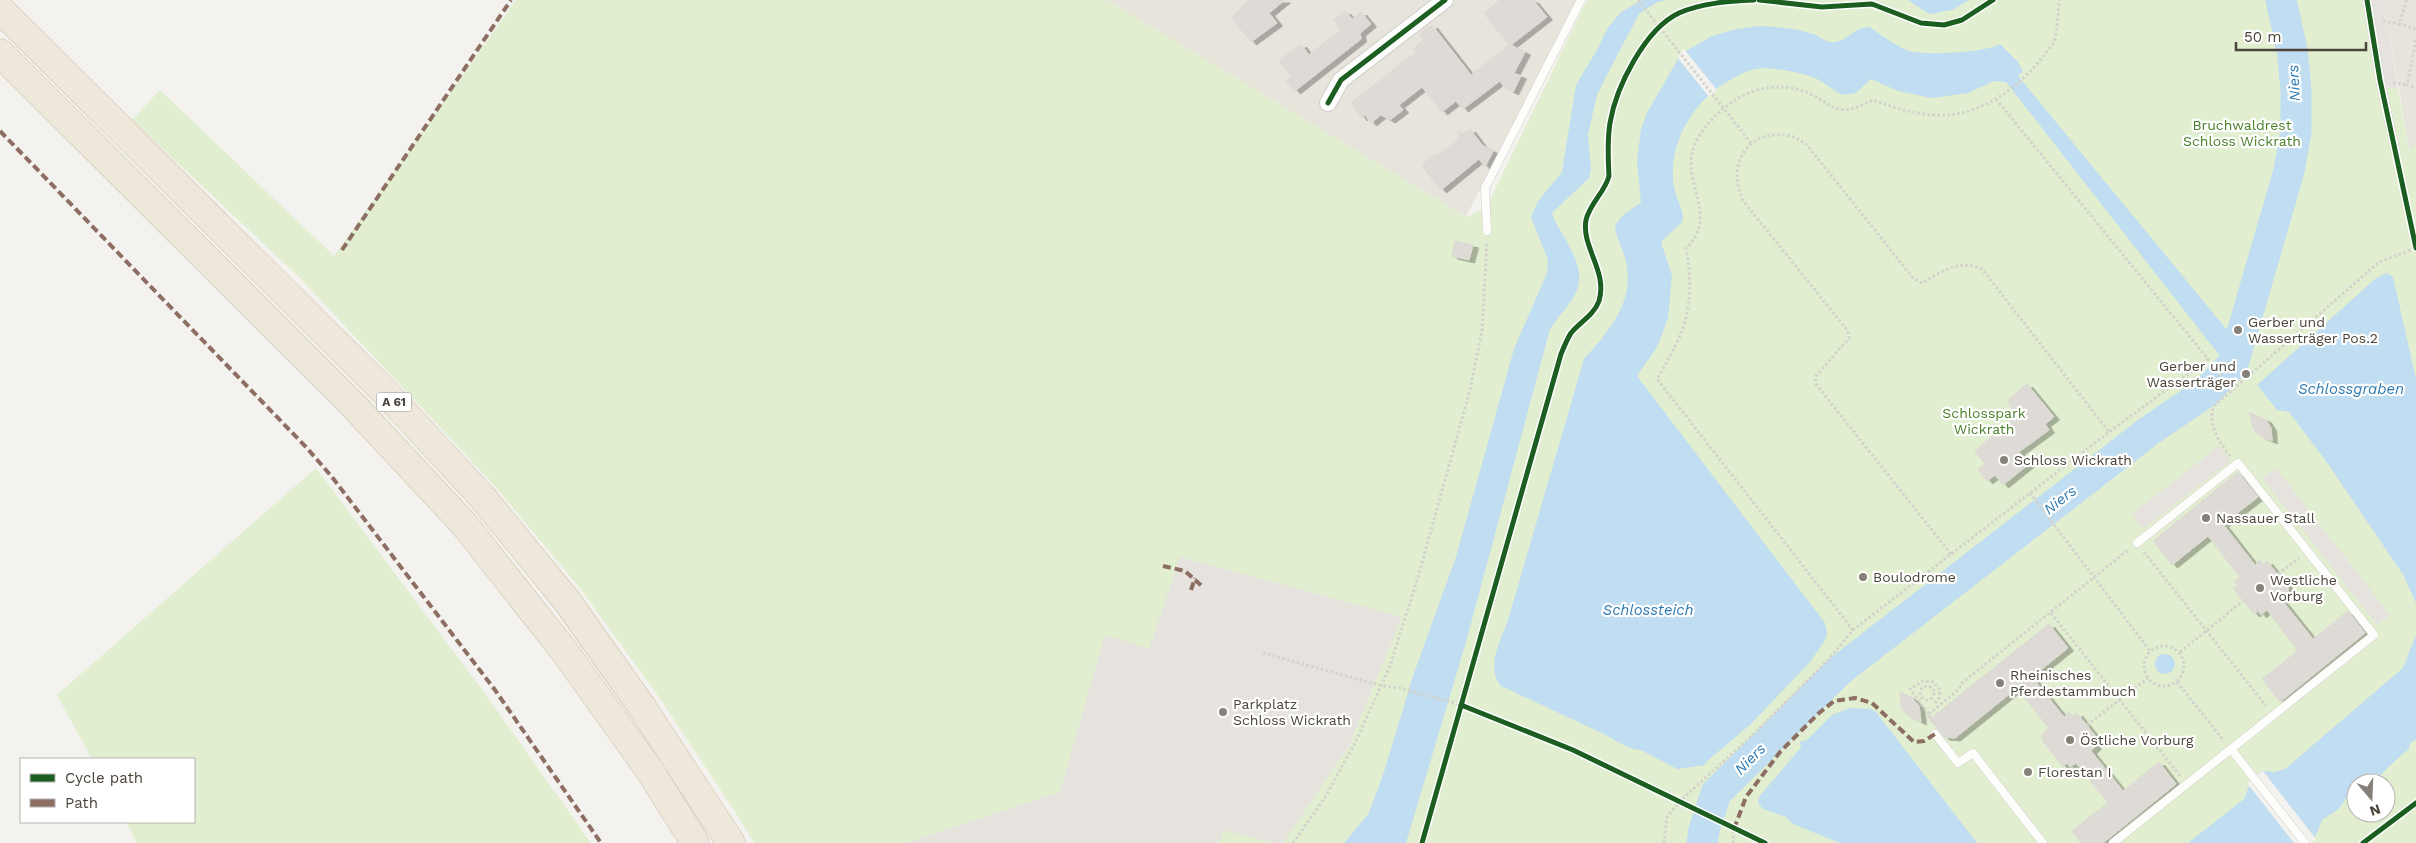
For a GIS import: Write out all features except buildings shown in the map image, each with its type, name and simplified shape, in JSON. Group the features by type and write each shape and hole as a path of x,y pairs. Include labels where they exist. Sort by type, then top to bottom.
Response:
{"highway":[{"name":"A 61","path":"0,9 382,389 482,498 567,601 642,707 731,843"},
{"name":"A 61","path":"0,53 353,405 464,524 565,652 650,771 695,843"}],"street":[{"path":"1328,103 1341,80 1445,0"}],"lane":[{"path":"1487,230 1485,188 1581,0"},
{"path":"2366,0 2380,80 2396,152"},
{"path":"2113,843 2374,635 2238,463 2137,542"},
{"path":"1935,734 1958,763 1973,753 2043,843"},
{"path":"2230,750 2305,843"}],"path":[{"path":"1638,0 1751,143"},
{"path":"1853,630 1657,379 1674,350 1686,322 1691,292 1686,248 1696,239 1702,222 1693,186 1691,165 1694,146 1706,125 1724,107 1755,90 1780,87 1801,90 1835,109 1854,110 1873,100 1921,115 1945,116 1964,112 1996,99 2027,75 2054,43 2059,0"},
{"path":"2407,0 2400,24 2416,29"},
{"path":"2416,40 2407,85 2416,88"},
{"path":"1996,99 2213,365 2230,389"},
{"path":"1951,554 1815,383 1816,376 1849,338 1848,331 1744,202 1737,189 1735,174 1740,158 1751,143 1762,138 1782,135 1792,136 1807,145 1913,278 1922,283 1945,270 1964,264 1982,269 2109,432"},
{"path":"1293,843 1324,799 1356,741 1383,686 1418,577 1470,390 1482,331 1487,230"},
{"path":"2238,463 2225,450 2210,415 2214,406 2230,389 2250,378 2379,262 2416,248"},
{"path":"1664,843 1667,817 1680,801 1769,719 1829,659 1853,630 2109,432 2208,359"},
{"path":"2030,493 2150,651"},
{"path":"1930,714 1958,690 1962,683 2137,542 2273,715"},
{"path":"2278,574 2308,552"},
{"path":"2180,652 2243,601"},
{"path":"2051,613 2186,784"},
{"path":"2162,646 2175,648 2180,652 2185,668 2177,682 2164,686 2158,685 2148,678 2144,661 2150,651 2162,646"},
{"path":"1262,653 1461,705"},
{"path":"2087,726 2148,678"},
{"path":"1935,703 1939,698 1938,685 1929,680 1919,683 1910,689 1920,699 1930,714 1928,715 1933,722 1929,725 1935,734"},
{"path":"2177,682 2230,750"},
{"path":"1919,683 1923,688"},
{"path":"1920,699 1920,692 1923,688"},
{"path":"1923,688 1931,688 1934,695 1931,699"},
{"path":"1920,699 1931,699"},
{"path":"1931,699 1938,707"},
{"path":"1734,829 1734,843"}],"shaded area":[{"path":"1107,0 1576,0 1466,217"},
{"path":"2363,0 2384,0 2398,89 2376,85"},
{"path":"2384,0 2416,0 2416,158 2410,155"},
{"path":"2219,446 2230,461 2143,529 2132,514"},
{"path":"2276,468 2390,615 2377,625 2262,478"},
{"name":"Parkplatz Schloss Wickrath","path":"1180,557 1402,617 1349,746 1283,843 1274,843 1224,830 1219,843 906,843 1060,792 1105,635 1149,649"}],"green space":[{"name":"Schlosspark Wickrath","path":"516,0 1107,0 1466,217 1486,208 1587,0 2363,0 2376,85 2398,89 2409,150 2416,144 2416,843 754,843 659,697 580,588 492,483 299,277 132,120 160,90 334,256"},
{"path":"316,468 486,695 591,843 137,843 127,823 195,823 195,758 91,758 57,695"}],"water":[{"path":"1642,0 1667,0 1657,2 1639,14 1597,95 1588,135 1591,168 1589,178 1552,213 1579,271 1577,290 1573,299 1550,329 1466,642 1406,843 1344,843 1369,813 1384,772 1413,676 1456,557 1514,349 1547,273 1548,260 1531,217 1538,201 1562,172 1576,85 1607,29 1620,13"},
{"path":"1908,0 1969,0 1952,10 1929,14"},
{"name":"Schlossteich","path":"1760,26 1800,30 1830,42 1836,42 1858,30 1869,27 1909,51 1928,53 1971,51 1994,47 2000,44 2018,62 2023,71 2018,76 2237,342 2242,352 2239,362 2231,367 2216,351 2006,82 1994,81 1968,93 1932,98 1898,91 1871,79 1856,93 1843,95 1811,77 1791,71 1764,68 1748,71 1719,87 1708,96 1688,120 1676,149 1673,164 1673,184 1683,216 1682,222 1661,242 1672,276 1668,318 1657,347 1637,376 1825,623 1827,634 1824,642 1810,662 1750,725 1707,761 1705,765 1677,769 1641,750 1623,745 1606,735 1501,686 1496,679 1494,662 1584,359 1611,327 1618,315 1627,290 1628,277 1625,257 1616,234 1615,225 1622,216 1641,202 1637,162 1641,129 1647,113 1678,59 1686,51 1712,36 1737,29"},
{"name":"Schlossgraben","path":"2387,273 2393,277 2416,379 2416,603 2404,576 2326,461 2289,412 2277,410 2257,385 2375,279"},
{"path":"2416,635 2416,739 2410,743 2409,749 2382,773 2346,773 2346,799 2339,809 2322,820 2315,837 2307,843 2188,843 2244,799 2249,786 2248,783 2262,771 2275,772 2285,769 2403,668"},
{"path":"2161,654 2169,654 2175,660 2175,668 2169,674 2161,674 2155,668 2155,660"},
{"path":"1850,708 1871,709 1876,712 1977,843 1840,843 1793,824 1786,817 1763,809 1758,803 1759,797 1801,747 1800,742 1807,740 1832,715"}],"pier":[{"path":"1684,49 1717,90 1709,97 1677,57"},
{"path":"2263,771 2316,839 2311,843 2294,843 2247,783"}],"waterway":[{"name":"Niers","path":"1702,843 1704,830 1716,793 1840,670 2149,431 2205,393 2233,364 2289,171 2296,131 2296,89 2292,50 2281,0"}],"marked path":[{"path":"342,250 511,0"},
{"path":"0,131 306,447 332,477 495,690 601,843"},
{"path":"1163,566 1185,571 1203,587"},
{"path":"1191,590 1195,578"},
{"path":"1734,829 1746,797 1780,752 1819,713 1834,701 1855,698 1872,703 1914,742 1924,741 1935,734"}],"cycle path":[{"path":"1328,103 1341,80 1445,0"},
{"path":"1422,843 1561,354 1571,333 1590,314 1599,301 1600,279 1585,230 1588,214 1609,176 1609,130 1613,109 1619,93 1634,60 1644,45 1667,21 1679,13 1697,7 1754,0"},
{"path":"1759,0 1822,7 1872,4 1921,23 1944,25 1962,20 1993,0"},
{"path":"2367,0 2380,80 2416,248"},
{"path":"1461,705 1573,750 1765,843"},
{"path":"2363,843 2416,803"}],"place":[{"name":"Gerber und Wasserträger Pos.2","path":"2238,330"},
{"name":"Gerber und Wasserträger","path":"2246,374"},
{"name":"Schloss Wickrath","path":"2004,460"},
{"name":"Nassauer Stall","path":"2206,518"},
{"name":"Boulodrome","path":"1863,577"},
{"name":"Westliche Vorburg","path":"2260,588"},
{"name":"Rheinisches Pferdestammbuch","path":"2000,683"},
{"name":"Parkplatz Schloss Wickrath","path":"1223,712"},
{"name":"Östliche Vorburg","path":"2070,740"},
{"name":"Florestan I","path":"2028,772"}],"park label":[{"name":"Bruchwaldrest Schloss Wickrath","path":"2242,134"}]}
